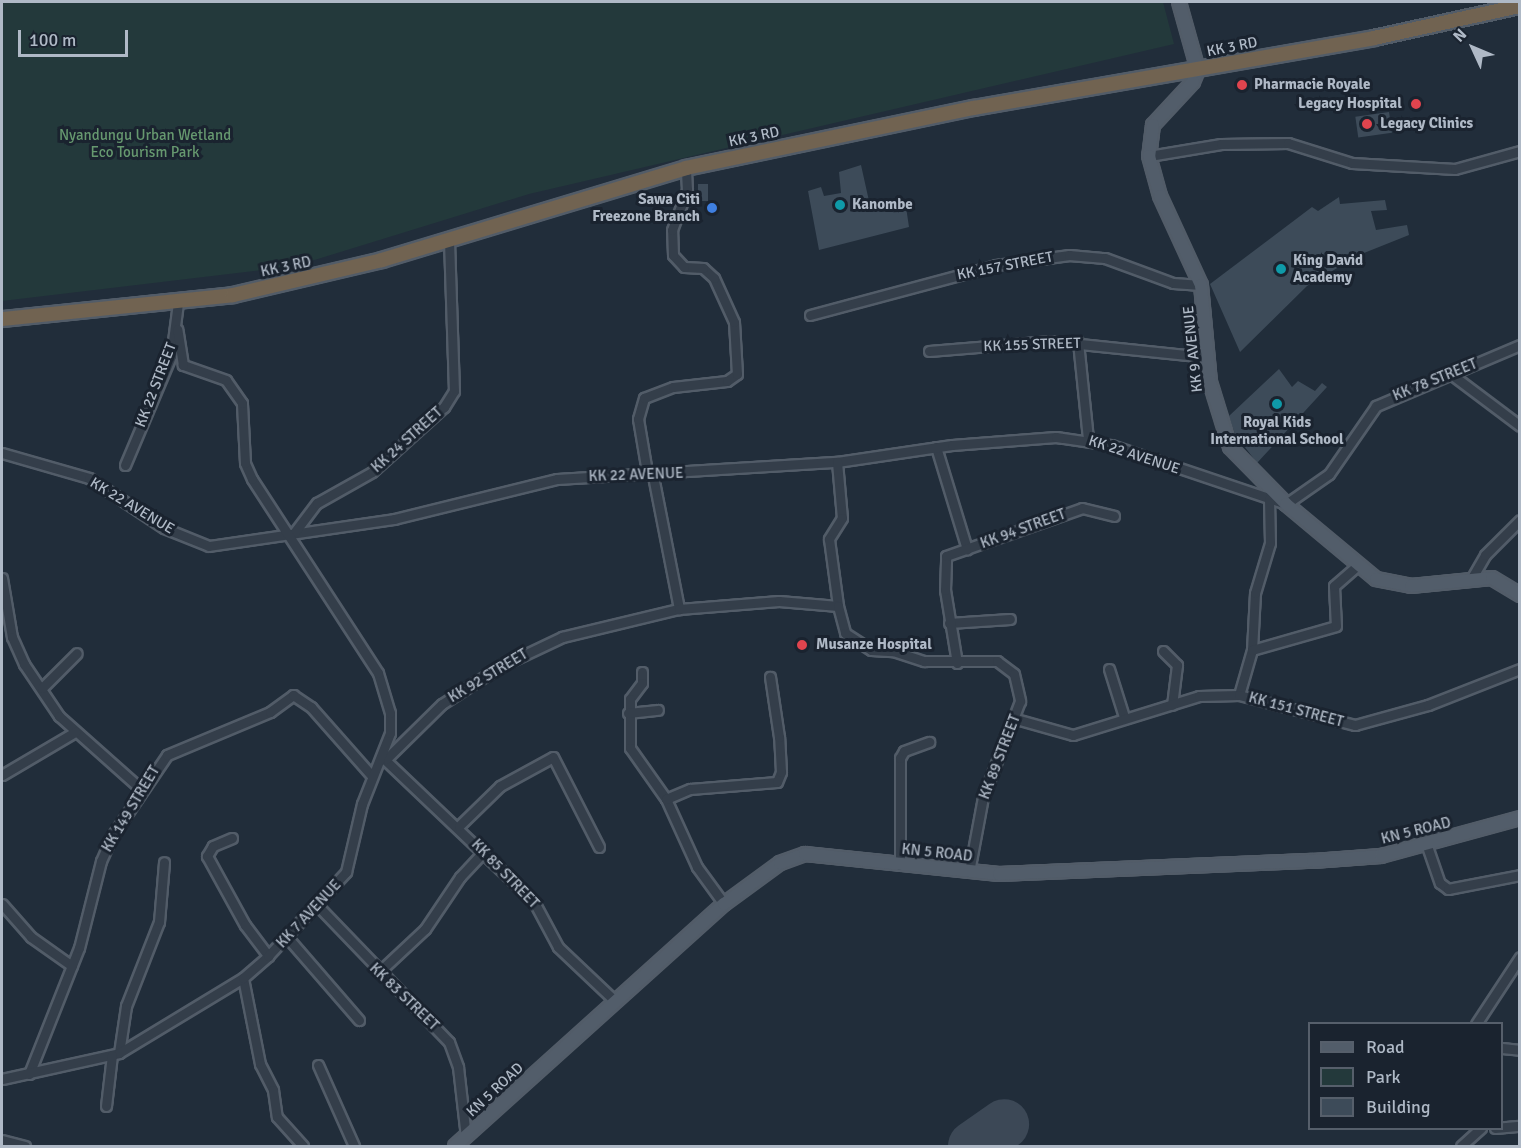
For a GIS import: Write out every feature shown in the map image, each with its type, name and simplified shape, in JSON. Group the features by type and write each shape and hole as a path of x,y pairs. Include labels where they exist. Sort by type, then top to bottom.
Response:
{"highway":[{"name":"KK 3 RD","path":"2,319 178,303 318,277 686,168 974,108 1198,70 1520,6"}],"main road":[{"path":"1179,2 1198,70"},
{"name":"KK 9 AVENUE","path":"1198,70 1193,82 1153,125 1149,156 1160,196 1201,285 1207,357 1216,405 1230,447 1286,504 1356,567 1395,585 1473,576 1500,581 1520,595"},
{"name":"KN 5 ROAD","path":"455,1146 614,1000 724,904 780,862 805,854 969,872 1042,874 1324,860 1381,856 1427,846 1520,818"}],"street":[{"path":"1149,156 1221,144 1288,143 1352,163 1455,169 1520,151"},
{"path":"679,609 638,419 644,398 673,387 727,381 737,374 734,322 714,278 703,268 684,267 673,255 672,230 687,190 686,168"},
{"name":"KK 24 STREET","path":"292,533 317,503 372,472 444,407 454,391 449,239"},
{"name":"KK 157 STREET","path":"810,315 996,265 1069,255 1105,258 1173,283 1201,285"},
{"name":"KK 22 STREET","path":"124,465 167,366 177,329 178,303"},
{"name":"KK 7 AVENUE","path":"2,1079 115,1054 243,978 268,956 318,906 346,872 372,776 384,758 390,734 390,713 378,673 292,533 261,495 245,463 242,403 226,380 183,365 177,329"},
{"path":"1078,342 1088,439"},
{"name":"KK 155 STREET","path":"929,351 1078,342 1207,357"},
{"name":"KK 78 STREET","path":"1286,504 1329,474 1376,406 1520,345"},
{"path":"1451,374 1520,426"},
{"name":"KK 22 AVENUE","path":"2,453 89,478 164,528 209,546 394,519 557,479 837,462 936,447 1088,439 1286,504"},
{"name":"KK 94 STREET","path":"936,447 967,549"},
{"path":"837,462 842,518 832,531 829,547 838,606"},
{"path":"1239,695 1252,650 1255,593 1270,543 1269,499"},
{"name":"KK 94 STREET","path":"957,663 949,623 944,561 967,549 1082,508 1114,516"},
{"path":"1473,576 1485,555 1520,520"},
{"path":"1252,650 1333,629 1337,620 1334,586 1356,567"},
{"path":"2,578 17,653 75,732 142,790"},
{"name":"KK 92 STREET","path":"384,758 435,709 539,646 679,609 778,602 838,606"},
{"name":"KK 89 STREET","path":"838,606 850,638 880,651 957,663 986,660 1007,665 1018,684 1016,719 983,797 969,872"},
{"path":"949,623 1010,618"},
{"path":"1163,651 1177,665 1172,705"},
{"path":"42,688 77,653"},
{"path":"1109,669 1124,717"},
{"name":"KK 151 STREET","path":"1016,719 1073,735 1124,717 1199,696 1239,695 1355,725 1428,705 1520,669"},
{"path":"642,672 642,683 633,692 628,713 630,748 666,799 697,867 724,904"},
{"path":"666,799 690,789 777,782 781,772 779,737 770,677"},
{"name":"KK 149 STREET","path":"29,1074 72,966 94,876 112,836 167,754 270,712 290,695 311,706 372,776"},
{"path":"628,713 658,710"},
{"path":"2,775 75,732"},
{"path":"900,865 900,758 904,751 929,742"},
{"path":"459,826 500,786 553,757 599,847"},
{"name":"KK 85 STREET","path":"384,758 459,826 534,902 558,948 614,1000"},
{"path":"232,838 213,846 207,856 245,925 268,956"},
{"path":"1427,846 1440,883 1448,889 1520,875"},
{"path":"379,972 425,929 460,877 483,852"},
{"path":"106,1106 126,1006 159,922 164,862"},
{"path":"2,904 31,937 72,966"},
{"name":"KK 83 STREET","path":"318,906 379,972 449,1042 458,1067 466,1137"},
{"path":"287,937 358,1020"},
{"path":"1477,1022 1520,957"},
{"path":"243,978 261,1070 273,1090 277,1117 303,1146"},
{"path":"1503,1048 1520,1050"},
{"path":"318,1065 354,1146"},
{"path":"1503,1127 1520,1126"},
{"path":"1461,1146 1479,1130"},
{"path":"2,1140 25,1146"}],"green space":[{"name":"Nyandungu Urban Wetland Eco Tourism Park","path":"2,2 1163,2 1174,44 529,194 295,266 2,301"}],"building":[{"name":"Legacy Clinics","path":"1389,112 1392,133 1358,138 1355,117"},
{"name":"Kanombe","path":"861,165 871,210 905,200 909,227 819,250 808,191 821,187 824,196 841,193 839,172"},
{"path":"698,184 708,184 708,201 698,201"},
{"name":"King David Academy","path":"1339,197 1340,204 1385,200 1387,210 1371,211 1376,230 1407,225 1409,235 1359,255 1307,286 1240,352 1210,284 1312,207 1318,211"},
{"name":"Royal Kids International School","path":"1279,369 1292,387 1298,381 1315,391 1322,383 1327,387 1257,463 1235,434 1229,416"}],"runway":[{"path":"973,1146 1004,1124"}],"place":[{"name":"Pharmacie Royale","path":"1242,85"},
{"name":"Legacy Hospital","path":"1416,104"},
{"name":"Legacy Clinics","path":"1367,124"},
{"name":"Kanombe","path":"840,205"},
{"name":"Sawa Citi Freezone Branch","path":"712,208"},
{"name":"King David Academy","path":"1281,269"},
{"name":"Royal Kids International School","path":"1277,404"},
{"name":"Musanze Hospital","path":"802,645"}]}
